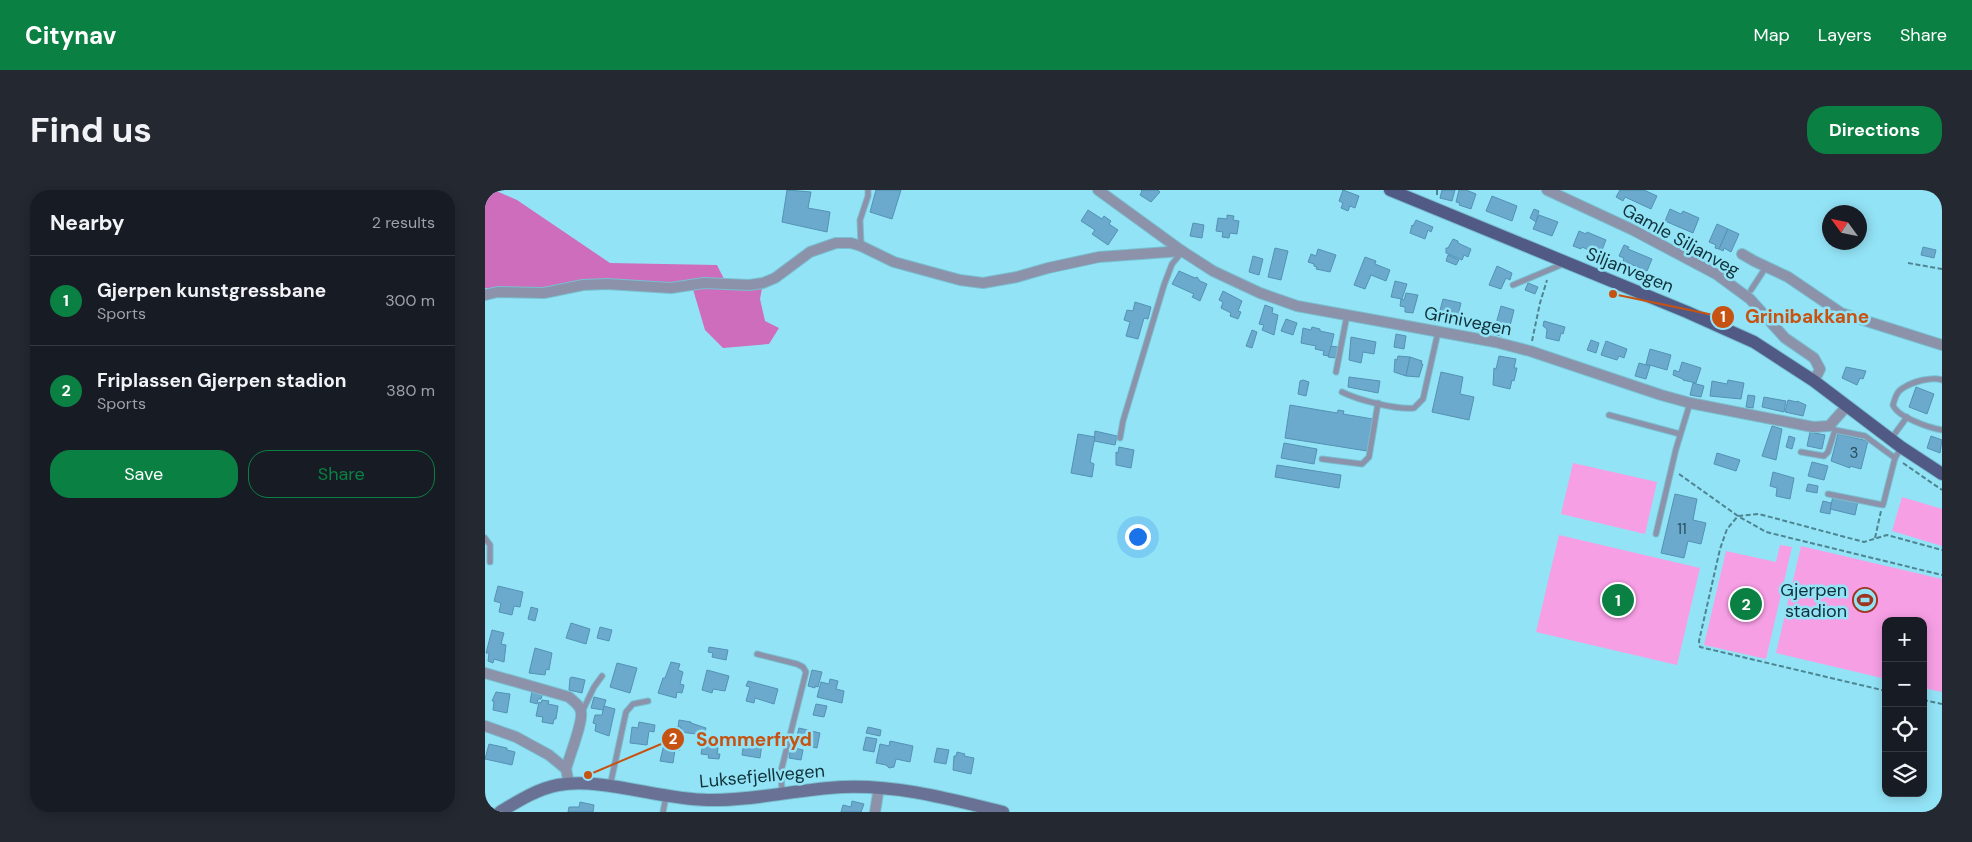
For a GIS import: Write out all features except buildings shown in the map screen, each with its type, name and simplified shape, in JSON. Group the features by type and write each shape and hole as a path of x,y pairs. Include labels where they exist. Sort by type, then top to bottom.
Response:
{"main road":[{"name":"Siljanvegen","path":"1390,190 1729,329 1771,352 1814,381 1847,406 1896,449 1942,474"},
{"name":"Luksefjellvegen","path":"500,812 533,793 569,784 610,787 666,797 709,800 783,794 825,788 879,787 921,792 1003,812"}],"street":[{"name":"Gamle Siljanveg","path":"1547,190 1633,230 1716,274 1750,299 1785,338 1814,358 1819,369 1814,381"},
{"name":"Grinivegen","path":"1104,192 1182,251 1213,271 1260,293 1297,306 1530,351 1690,403 1813,427 1832,428"},
{"path":"485,295 497,292 544,293 583,285 607,284 671,288 705,283 749,285 775,278 797,260 821,247 835,243 851,243 893,262 960,280 983,283 1017,277 1047,268 1099,257 1182,251"},
{"path":"1743,254 1788,277 1841,313 1942,345"},
{"path":"1832,428 1847,406"},
{"path":"485,673 569,697 578,704 581,713 566,769 569,784"},
{"path":"485,726 531,744 549,755 566,769"},
{"path":"875,812 879,787"}],"lane":[{"path":"861,246 859,220 868,196 868,190"},
{"path":"1120,438 1123,421 1164,284 1172,264 1182,251"},
{"path":"1513,285 1567,263"},
{"path":"1751,290 1766,267"},
{"path":"1336,372 1347,315"},
{"path":"1342,392 1378,403 1406,409 1414,408 1423,399 1438,332"},
{"path":"1942,380 1935,378 1903,387 1895,398 1895,409 1907,417 1942,430"},
{"path":"1322,459 1365,463 1369,457 1378,403"},
{"path":"1656,534 1671,468 1690,403"},
{"path":"1609,415 1681,434"},
{"path":"1828,494 1883,505 1896,449 1907,417"},
{"path":"1801,452 1824,456 1828,452 1832,428 1865,436 1896,449"},
{"path":"485,538 490,545 491,562"},
{"path":"757,654 797,664 805,672 781,771 783,794"},
{"path":"581,713 594,687 602,676"},
{"path":"610,787 625,712 633,704 648,701"},
{"path":"663,812 666,797"}],"path":[{"path":"1908,264 1942,269"},
{"path":"1530,351 1540,303 1550,270"},
{"path":"1896,449 1942,490"},
{"path":"1671,468 1757,528 1782,536 1942,575"},
{"path":"1875,538 1883,505"},
{"path":"1882,690 1700,647 1699,641 1720,549 1727,529 1738,516 1759,514 1864,542 1887,535 1942,550"},
{"path":"1927,701 1942,704"}],"shaded area":[{"path":"485,190 494,190 517,200 610,263 717,265 726,283 763,283 760,299 765,321 779,328 769,344 723,348 705,330 692,286 510,292 485,288"},
{"path":"1573,463 1657,482 1645,534 1561,514"},
{"path":"1902,497 1942,509 1942,546 1892,531"},
{"path":"1559,535 1700,568 1677,665 1536,632"},
{"path":"1780,545 1792,547 1766,659 1704,645 1726,551 1776,562"},
{"name":"Gjerpen stadion","path":"1801,546 1942,579 1942,692 1927,689 1927,617 1882,617 1882,678 1776,653"}],"place":[{"name":"Grinibakkane","path":"1613,294"},
{"name":"Gjerpen kunstgressbane","path":"1618,600"},
{"name":"Gjerpen stadion","path":"1865,600"},
{"name":"Friplassen Gjerpen stadion","path":"1746,604"},
{"name":"Sommerfryd","path":"588,775"}]}
